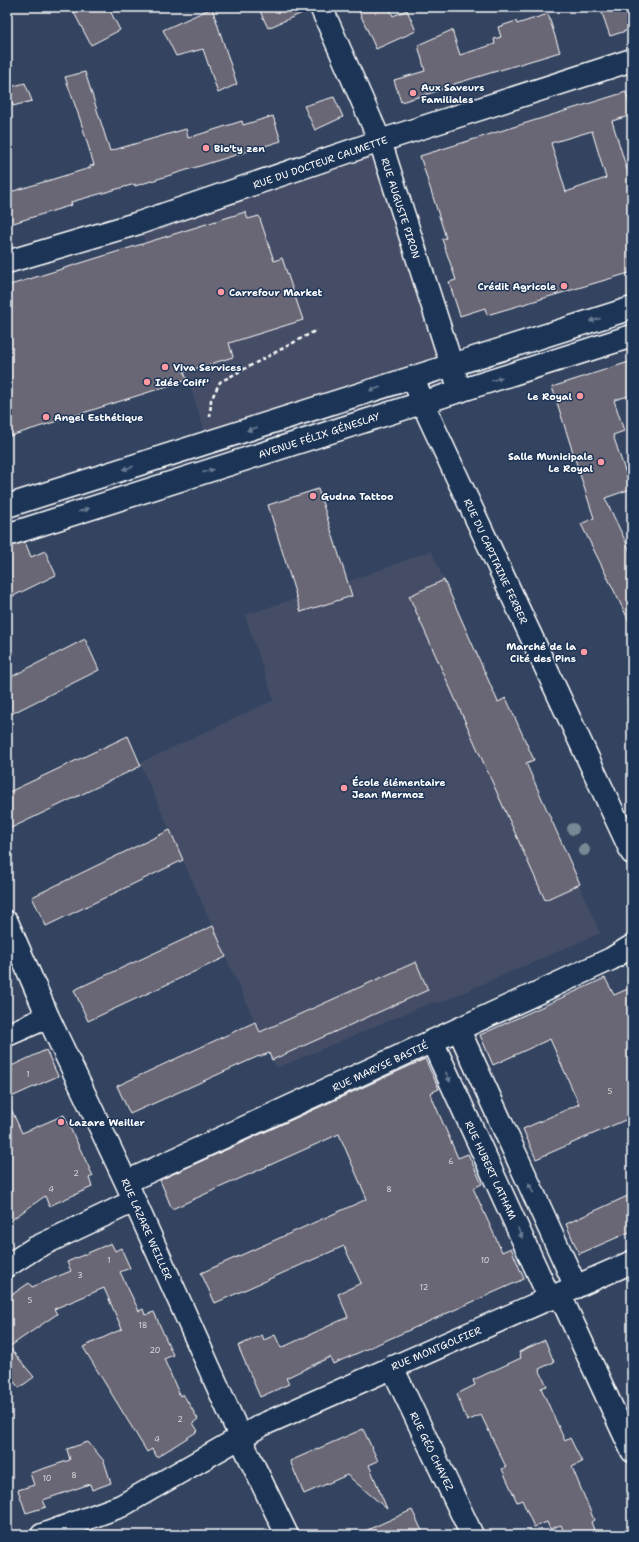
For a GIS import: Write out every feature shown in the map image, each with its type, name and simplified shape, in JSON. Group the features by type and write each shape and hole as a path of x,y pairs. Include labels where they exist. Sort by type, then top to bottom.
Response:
{"street":[{"name":"RUE AUGUSTE PIRON","path":"321,7 380,141 460,391"},
{"name":"RUE DU DOCTEUR CALMETTE","path":"7,262 139,224 380,141 632,60"},
{"path":"7,506 632,308"},
{"name":"AVENUE FÉLIX GÉNESLAY","path":"7,534 632,336"},
{"name":"RUE DU CAPITAINE FERBER","path":"413,378 632,853"},
{"name":"RUE LAZARE WEILLER","path":"7,922 48,1017 130,1192 241,1438 288,1535"},
{"name":"RUE MARYSE BASTIÉ","path":"7,1266 130,1192 432,1042 611,959 632,946"},
{"path":"7,1035 48,1017"},
{"name":"RUE HUBERT LATHAM","path":"459,1030 562,1294 632,1451"},
{"name":"RUE HUBERT LATHAM","path":"432,1042 562,1294"},
{"name":"RUE MONTGOLFIER","path":"42,1535 121,1506 262,1425 632,1262"},
{"name":"RUE GÉO CHAVEZ","path":"392,1367 472,1535"}],"path":[{"path":"7,10 10,7"},
{"path":"208,442 211,400 220,382 317,330"}],"shaded area":[{"path":"380,141 452,365 208,442 139,223"},
{"name":"École élémentaire Jean Mermoz","path":"431,551 498,701 506,698 534,760 526,763 600,933 439,1003 432,1002 277,1068 272,1060 140,763 274,700 245,615 347,582"}],"building":[{"path":"71,7 108,7 120,30 91,45"},
{"path":"258,7 309,7 309,10 268,28"},
{"path":"357,7 389,7 393,16 407,10 416,31 376,49"},
{"path":"600,7 632,7 632,29 610,36"},
{"path":"212,8 237,84 218,93 203,49 176,56 163,30"},
{"path":"548,14 560,52 454,84 454,86 401,102 394,80 425,71 418,45 452,30 460,55 495,44 494,39 501,37 498,27 516,21 517,24"},
{"path":"85,72 110,151 186,129 188,138 242,121 243,125 273,116 281,141 135,186 135,184 71,202 72,205 7,225 7,193 90,168 90,166 94,165 65,77"},
{"path":"25,83 32,101 13,106 7,88"},
{"path":"626,92 632,115 612,121 632,186 632,270 629,273 487,315 485,308 460,316 449,282 456,280 442,239 446,238 420,156","holes":["592,131 606,178 566,192 551,143"]},
{"path":"334,97 343,117 315,130 304,106"},
{"path":"245,212 248,219 259,216 274,261 282,258 303,320 229,343 233,357 184,372 187,380 7,437 7,286"},
{"path":"632,361 632,395 614,400 624,431 613,435 631,489 605,498 632,555 632,627 581,524 594,518 552,387"},
{"path":"318,489 352,596 301,612 268,505"},
{"path":"25,542 31,557 45,551 56,575 7,599 7,547"},
{"path":"444,580 498,702 506,698 534,760 526,763 580,884 545,900 409,596"},
{"path":"85,639 99,670 7,716 7,679"},
{"path":"128,736 141,766 7,830 7,793"},
{"path":"170,830 183,860 46,926 32,897"},
{"path":"213,926 226,957 88,1021 74,990"},
{"path":"416,962 428,990 272,1060 269,1053 259,1056 130,1114 117,1086 255,1022 260,1032"},
{"path":"605,978 614,995 632,987 632,1117 536,1159 523,1129 579,1104 550,1039 493,1065 480,1035"},
{"path":"46,1050 58,1076 7,1099 7,1068"},
{"path":"425,1059 439,1089 430,1093 458,1158 468,1154 482,1184 473,1188 502,1252 511,1248 524,1279 333,1364 330,1357 286,1378 289,1384 260,1397 238,1346 262,1335 264,1340 275,1335 281,1348 348,1317 338,1294 361,1283 344,1246 215,1303 201,1273 367,1199 339,1134 172,1209 160,1180"},
{"path":"7,1100 22,1133 64,1115 93,1176 89,1178 92,1187 49,1206 45,1196 7,1223"},
{"path":"632,1194 632,1231 579,1254 566,1224"},
{"path":"111,1243 115,1251 121,1248 130,1268 120,1272 139,1311 143,1309 145,1315 154,1312 173,1355 164,1359 180,1396 183,1394 198,1419 193,1423 198,1431 157,1457 152,1449 147,1452 83,1347 122,1329 104,1288 54,1309 57,1314 9,1347 34,1377 19,1388 7,1373 7,1298 29,1283 32,1287 71,1271 67,1262"},
{"path":"545,1340 554,1362 539,1369 547,1386 541,1388 565,1441 570,1438 582,1462 572,1467 594,1520 591,1522 596,1535 565,1535 561,1525 550,1529 547,1522 534,1527 522,1500 517,1502 502,1469 506,1467 481,1415 467,1421 457,1394 475,1385 473,1380 521,1358 519,1352"},
{"path":"363,1429 378,1461 369,1465 387,1509 347,1475 304,1494 290,1461"},
{"path":"88,1442 104,1461 111,1483 92,1490 90,1484 43,1500 46,1507 26,1513 18,1490 34,1485 30,1473 70,1460 67,1449"},
{"path":"412,1510 424,1535 356,1535"}],"place":[{"name":"Aux Saveurs Familiales","path":"413,93"},
{"name":"Bio'ty zen","path":"206,148"},
{"name":"Crédit Agricole","path":"564,286"},
{"name":"Carrefour Market","path":"221,292"},
{"name":"Viva Services","path":"165,367"},
{"name":"Idée Coiff'","path":"147,382"},
{"name":"Le Royal","path":"580,396"},
{"name":"Angel Esthétique","path":"46,417"},
{"name":"Salle Municipale Le Royal","path":"601,462"},
{"name":"Gudna Tattoo","path":"313,496"},
{"name":"Marché de la Cité des Pins","path":"584,652"},
{"name":"École élémentaire Jean Mermoz","path":"344,788"},
{"name":"Lazare Weiller","path":"61,1122"}]}
